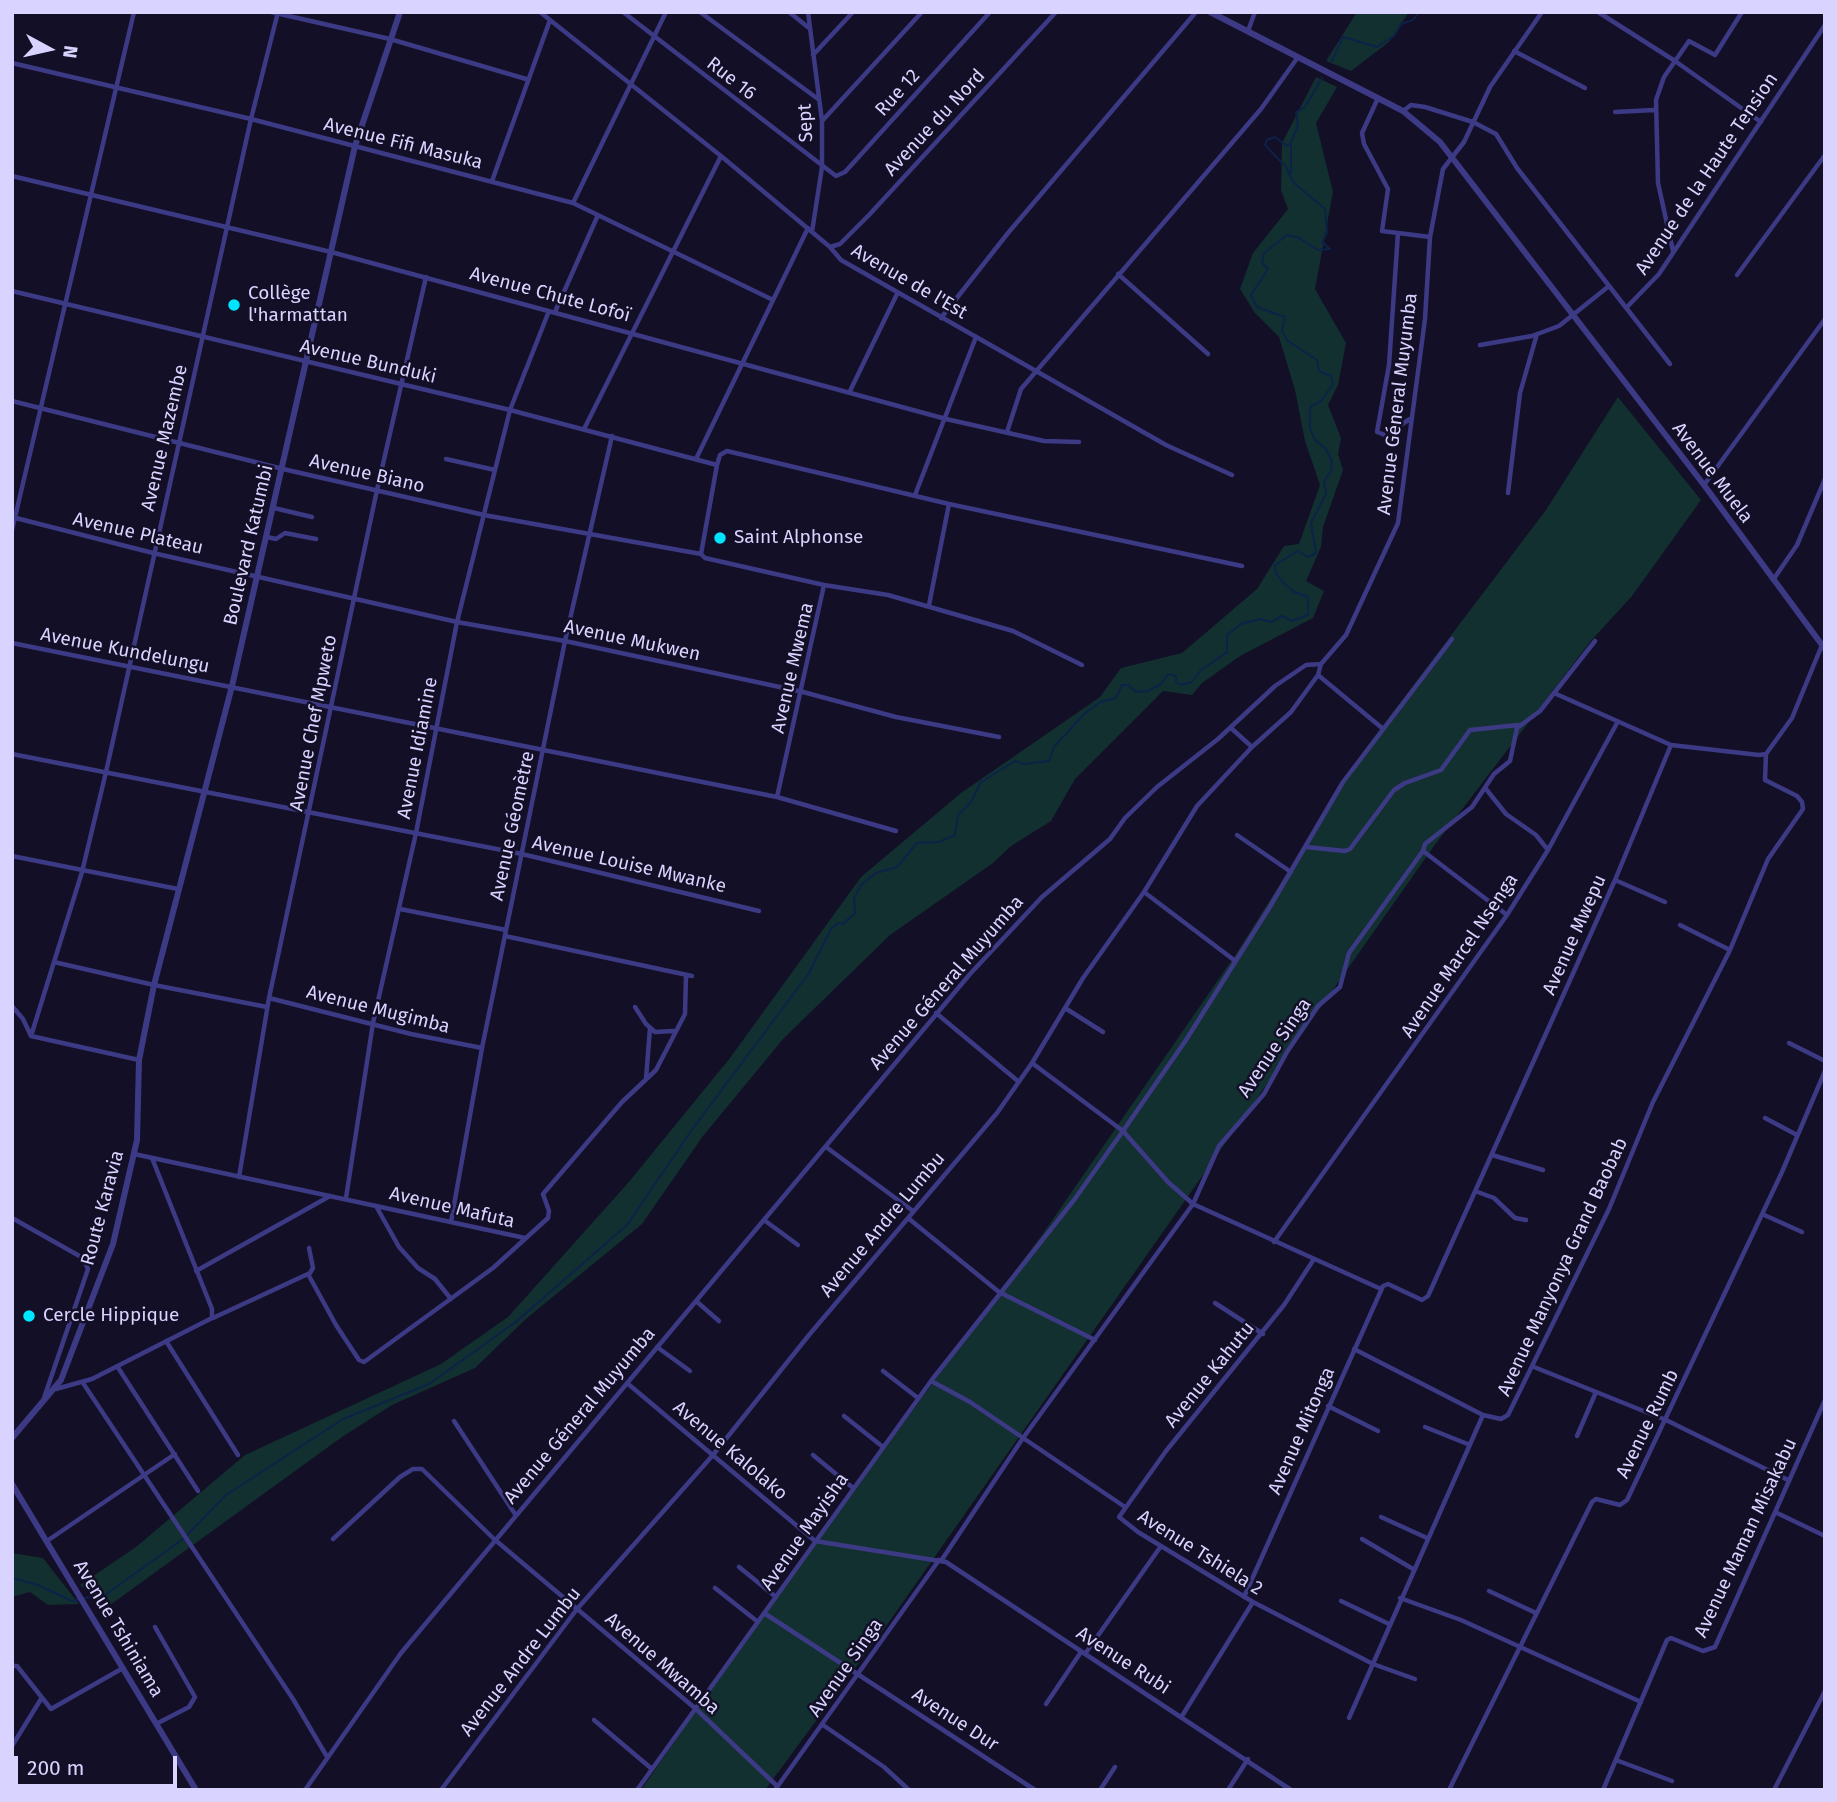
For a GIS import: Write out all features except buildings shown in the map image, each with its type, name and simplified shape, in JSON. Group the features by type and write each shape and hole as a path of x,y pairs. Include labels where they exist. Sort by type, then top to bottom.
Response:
{"street":[{"path":"12,530 88,196 134,12"},
{"path":"271,12 390,39 526,79"},
{"name":"Boulevard Katumbi","path":"138,1086 139,1060 153,985 232,687 355,146 400,12"},
{"name":"Avenue de l'Est","path":"540,12 721,156 830,247 841,260 1166,445 1233,475"},
{"name":"Rue 16","path":"623,12 822,167"},
{"path":"573,203 666,12"},
{"path":"700,12 819,99"},
{"path":"789,12 810,29"},
{"name":"Sept","path":"696,460 771,299 810,230 822,167 822,121 808,12"},
{"path":"813,55 853,12"},
{"path":"822,121 922,12"},
{"name":"Rue 12","path":"822,167 836,176 843,174 990,12"},
{"name":"Avenue du Nord","path":"830,247 840,244 869,215 1056,12"},
{"path":"941,318 1008,233 1196,12"},
{"path":"1210,12 1403,111 1429,132 1452,157"},
{"path":"1248,32 1255,12"},
{"name":"Avenue Géneral Muyumba","path":"304,1790 326,1755 401,1653 936,1013 1042,897 1106,844 1125,818 1157,787 1231,728 1278,684 1306,665 1321,664 1348,632 1395,529 1425,319 1430,237 1443,169 1464,142 1514,51 1542,12"},
{"path":"1598,12 1675,61 1761,122"},
{"path":"1673,252 1658,183 1654,110 1664,77 1690,40 1715,55 1742,12"},
{"name":"Avenue Mazembe","path":"31,1037 82,872 251,119 278,13"},
{"path":"492,181 526,79 550,20"},
{"name":"Avenue de la Haute Tension","path":"1626,308 1659,274 1825,25"},
{"path":"1514,51 1586,88"},
{"path":"1007,432 1021,389 1261,109 1298,57"},
{"name":"Avenue Fifi Masuka","path":"12,63 251,119 573,203 771,299"},
{"path":"1378,98 1362,133 1364,144 1388,189 1382,230 1430,237"},
{"path":"1403,111 1411,105 1425,107 1473,122 1503,141 1517,169 1670,364"},
{"path":"1615,112 1654,110"},
{"path":"1737,275 1825,155"},
{"path":"584,429 721,156"},
{"name":"Avenue Muela","path":"1452,157 1704,485 1823,647"},
{"name":"Avenue Chute Lofoï","path":"12,176 331,252 631,331 946,419 1044,441 1079,442"},
{"name":"Avenue Idiamine","path":"346,1198 373,1023 416,833 457,622 510,410 552,311 598,215"},
{"path":"1398,233 1389,365 1377,432 1385,435 1411,419"},
{"path":"1118,274 1208,354"},
{"name":"Avenue Chef Mpweto","path":"239,1177 267,1007 377,490 426,277"},
{"path":"1480,345 1537,334 1573,316 1609,286"},
{"name":"Avenue Bunduki","path":"12,290 510,410 717,465"},
{"path":"850,391 897,294"},
{"path":"1704,485 1825,319"},
{"path":"1508,493 1520,393 1537,334"},
{"path":"915,495 976,337"},
{"name":"Avenue Biano","path":"12,401 283,470 589,535"},
{"name":"Avenue Géomètre","path":"451,1223 505,933 565,641 612,436"},
{"path":"701,554 717,465 722,453 732,452 948,504 1242,566"},
{"path":"446,459 495,470"},
{"path":"1772,580 1797,545 1823,491 1825,479"},
{"path":"929,605 948,504"},
{"path":"274,508 312,517"},
{"name":"Avenue Plateau","path":"13,517 153,553 258,575"},
{"path":"267,537 276,539 285,533 316,540"},
{"name":"Avenue Mwema","path":"589,535 701,554 705,558 824,585 803,692 777,797"},
{"name":"Avenue Mukwen","path":"258,575 457,622 565,641 803,692 896,717 999,737"},
{"path":"824,585 888,595 929,605 1022,634 1082,666"},
{"name":"Avenue Mayisha","path":"637,1790 918,1398 1074,1200 1123,1131 1186,1040 1291,872 1343,782 1452,639"},
{"path":"1306,847 1345,851 1350,849 1394,790 1405,783 1441,770 1470,730 1519,725 1540,711 1595,641"},
{"name":"Avenue Kundelungu","path":"12,643 232,687"},
{"path":"1554,693 1671,745 1738,755 1766,754 1795,713 1823,647"},
{"name":"Avenue Andre Lumbu","path":"442,1790 577,1609 713,1455 997,1113 1144,892 1197,806 1252,747 1291,712 1318,675 1321,664"},
{"path":"1318,675 1382,728"},
{"path":"232,687 332,705 777,797 896,831"},
{"name":"Avenue Marcel Nsenga","path":"1274,1242 1507,915 1548,850 1617,723"},
{"name":"Avenue Singa","path":"776,1788 860,1674 1023,1438 1193,1204 1219,1146 1264,1094 1282,1060 1318,1006 1340,987 1349,953 1423,851 1430,837 1464,815 1486,789 1494,774 1510,761 1514,732 1519,725"},
{"path":"1231,728 1252,747"},
{"name":"Avenue Mwepu","path":"1381,1289 1385,1284 1391,1285 1419,1298 1426,1298 1615,880 1671,745"},
{"name":"Avenue Louise Mwanke","path":"12,754 204,794 522,854 759,911"},
{"name":"Avenue Manyonya Grand Baobab","path":"1349,1718 1483,1415 1506,1418 1534,1367 1609,1209 1653,1102 1730,950 1768,859 1803,806 1797,796 1765,780 1766,754"},
{"path":"1486,789 1506,814 1536,835 1548,850"},
{"path":"1237,835 1291,872"},
{"path":"1423,851 1507,915"},
{"path":"12,856 178,889"},
{"path":"1615,880 1665,902"},
{"path":"1144,892 1234,960"},
{"path":"400,909 505,933"},
{"path":"1680,925 1730,950"},
{"name":"Avenue Mafuta","path":"134,1154 526,1238 549,1216 543,1195 622,1102 657,1067 686,1007 689,976 505,933"},
{"path":"54,961 153,985 267,1007"},
{"name":"Avenue Mugimba","path":"269,998 482,1048"},
{"path":"12,1006 21,1016 31,1037 139,1060"},
{"path":"635,1007 650,1028 661,1033 676,1030"},
{"path":"1065,1008 1103,1032"},
{"path":"936,1013 1019,1082"},
{"path":"646,1079 650,1028"},
{"path":"1789,1043 1825,1060"},
{"path":"1032,1063 1123,1131 1168,1182 1193,1204 1381,1289"},
{"name":"Avenue Rumb","path":"1450,1790 1518,1646 1592,1502 1596,1499 1617,1504 1625,1502 1762,1214 1825,1071"},
{"name":"Route Karavia","path":"12,1438 56,1389 108,1260 134,1154 138,1086"},
{"path":"1765,1118 1797,1135"},
{"path":"826,1147 913,1211"},
{"path":"1492,1155 1543,1170"},
{"path":"152,1158 212,1309 212,1318"},
{"path":"1475,1192 1494,1198 1515,1218 1526,1220"},
{"path":"196,1271 331,1195"},
{"path":"376,1205 399,1247 418,1268 435,1279 451,1299"},
{"path":"1762,1214 1802,1231"},
{"path":"12,1218 79,1256 88,1269 74,1315 47,1383 43,1403"},
{"path":"908,1218 999,1292 1095,1340"},
{"path":"764,1220 799,1245"},
{"path":"308,1274 336,1325 362,1362 451,1299 526,1238"},
{"path":"56,1389 83,1383 212,1318 308,1274 313,1268 309,1248"},
{"name":"Avenue Kahutu","path":"1125,1507 1166,1451 1263,1334 1314,1259"},
{"name":"Avenue Mitonga","path":"1244,1597 1381,1289"},
{"path":"696,1301 719,1321"},
{"path":"1215,1303 1263,1334"},
{"path":"166,1341 238,1455"},
{"path":"657,1347 690,1371"},
{"path":"1354,1349 1483,1415"},
{"path":"117,1366 198,1491"},
{"path":"1534,1367 1666,1420 1789,1480"},
{"path":"883,1370 918,1398"},
{"name":"Avenue Tshiela 2","path":"931,1381 1023,1438 1125,1507 1119,1516 1121,1520 1244,1597 1373,1664 1415,1679"},
{"path":"83,1383 142,1476 293,1699 326,1755"},
{"name":"Avenue Kalolako","path":"627,1383 815,1541"},
{"path":"1577,1436 1596,1392"},
{"name":"Avenue Maman Misakabu","path":"1603,1790 1668,1639 1703,1651 1715,1647 1825,1400"},
{"path":"1328,1406 1378,1431"},
{"path":"844,1416 883,1447"},
{"path":"454,1421 515,1514"},
{"path":"1425,1427 1470,1445"},
{"path":"47,1541 175,1454"},
{"path":"813,1455 853,1488"},
{"name":"Avenue Mwamba","path":"333,1539 400,1477 416,1469 426,1471 494,1539 696,1709 776,1788"},
{"name":"Avenue Tshiniama","path":"12,1484 196,1790"},
{"path":"1775,1512 1825,1536"},
{"path":"1381,1517 1427,1538"},
{"path":"1362,1539 1413,1569"},
{"path":"815,1541 940,1560"},
{"path":"1046,1704 1162,1546"},
{"name":"Avenue Rubi","path":"940,1560 1248,1759 1291,1790"},
{"path":"739,1567 776,1597"},
{"path":"715,1588 758,1622"},
{"path":"1489,1591 1536,1612"},
{"path":"1400,1598 1461,1620 1641,1702"},
{"path":"1341,1601 1389,1624"},
{"path":"1182,1716 1253,1602"},
{"name":"Avenue Dur","path":"764,1613 1035,1790"},
{"path":"155,1627 195,1697 188,1707 156,1724"},
{"path":"12,1666 17,1666 41,1699 52,1709 123,1668"},
{"path":"1774,1790 1825,1692"},
{"path":"12,1746 41,1699"},
{"path":"594,1720 652,1769"},
{"path":"823,1726 884,1767 909,1790"},
{"path":"1228,1790 1248,1759"},
{"path":"1616,1760 1672,1781"},
{"path":"1100,1790 1115,1767"}],"green space":[{"path":"1357,12 1409,12 1389,42 1351,71 1326,61"},
{"path":"1316,77 1337,87 1316,123 1333,192 1315,289 1346,343 1338,385 1328,405 1341,438 1338,454 1343,470 1323,527 1321,547 1306,581 1324,591 1313,618 1240,656 1202,683 1192,695 1163,691 1075,779 1051,821 1011,846 993,863 890,935 784,1038 703,1136 642,1224 527,1318 475,1368 392,1405 342,1437 106,1608 80,1585 136,1547 245,1455 441,1364 508,1317 628,1183 730,1058 861,877 961,793 1100,697 1121,668 1182,653 1257,589 1284,546 1299,544 1320,485 1305,441 1295,390 1279,337 1255,313 1240,289 1253,253 1288,209 1281,190 1282,143"},
{"path":"1618,397 1701,500 1632,596 1590,642 1434,846 889,1622 765,1790 641,1790 763,1614 1044,1232 1236,954 1365,749 1546,510"},
{"path":"12,1553 43,1558 79,1604 48,1605 30,1592 12,1597"}],"waterway":[{"path":"1332,61 1343,37 1377,47 1394,36 1401,24 1413,20 1419,12"},
{"path":"187,1535 226,1495 343,1419 429,1384 517,1321 627,1225 691,1131 809,973 831,929 838,923 843,924 855,913 854,899 861,885 876,873 897,867 917,843 939,842 955,835 958,815 971,802 981,782 1015,761 1024,764 1049,761 1054,747 1084,714 1100,702 1116,698 1122,685 1128,685 1136,692 1148,691 1161,684 1168,674 1176,676 1176,682 1181,685 1192,682 1200,671 1227,652 1227,635 1241,624 1260,619 1271,622 1282,616 1292,621 1308,615 1308,597 1294,592 1282,581 1276,573 1275,565 1298,551 1308,557 1316,553 1311,523 1326,494 1324,481 1331,471 1332,461 1326,449 1315,440 1310,428 1310,407 1321,401 1333,384 1331,376 1319,371 1317,360 1288,341 1282,331 1285,317 1257,307 1251,295 1268,269 1262,263 1264,253 1287,235 1299,238 1318,250 1330,249 1322,242 1327,233 1325,209 1293,182 1286,167 1265,145 1267,140 1275,137 1287,146 1291,143 1298,125 1296,112 1305,107 1322,78"},
{"path":"1291,144 1291,173"},
{"path":"85,1598 105,1595 183,1539"},
{"path":"12,1578 38,1585 72,1601 80,1599"}],"place":[{"name":"Collège l'harmattan","path":"234,305"},
{"name":"Saint Alphonse","path":"720,538"},
{"name":"Cercle Hippique","path":"29,1316"}]}
